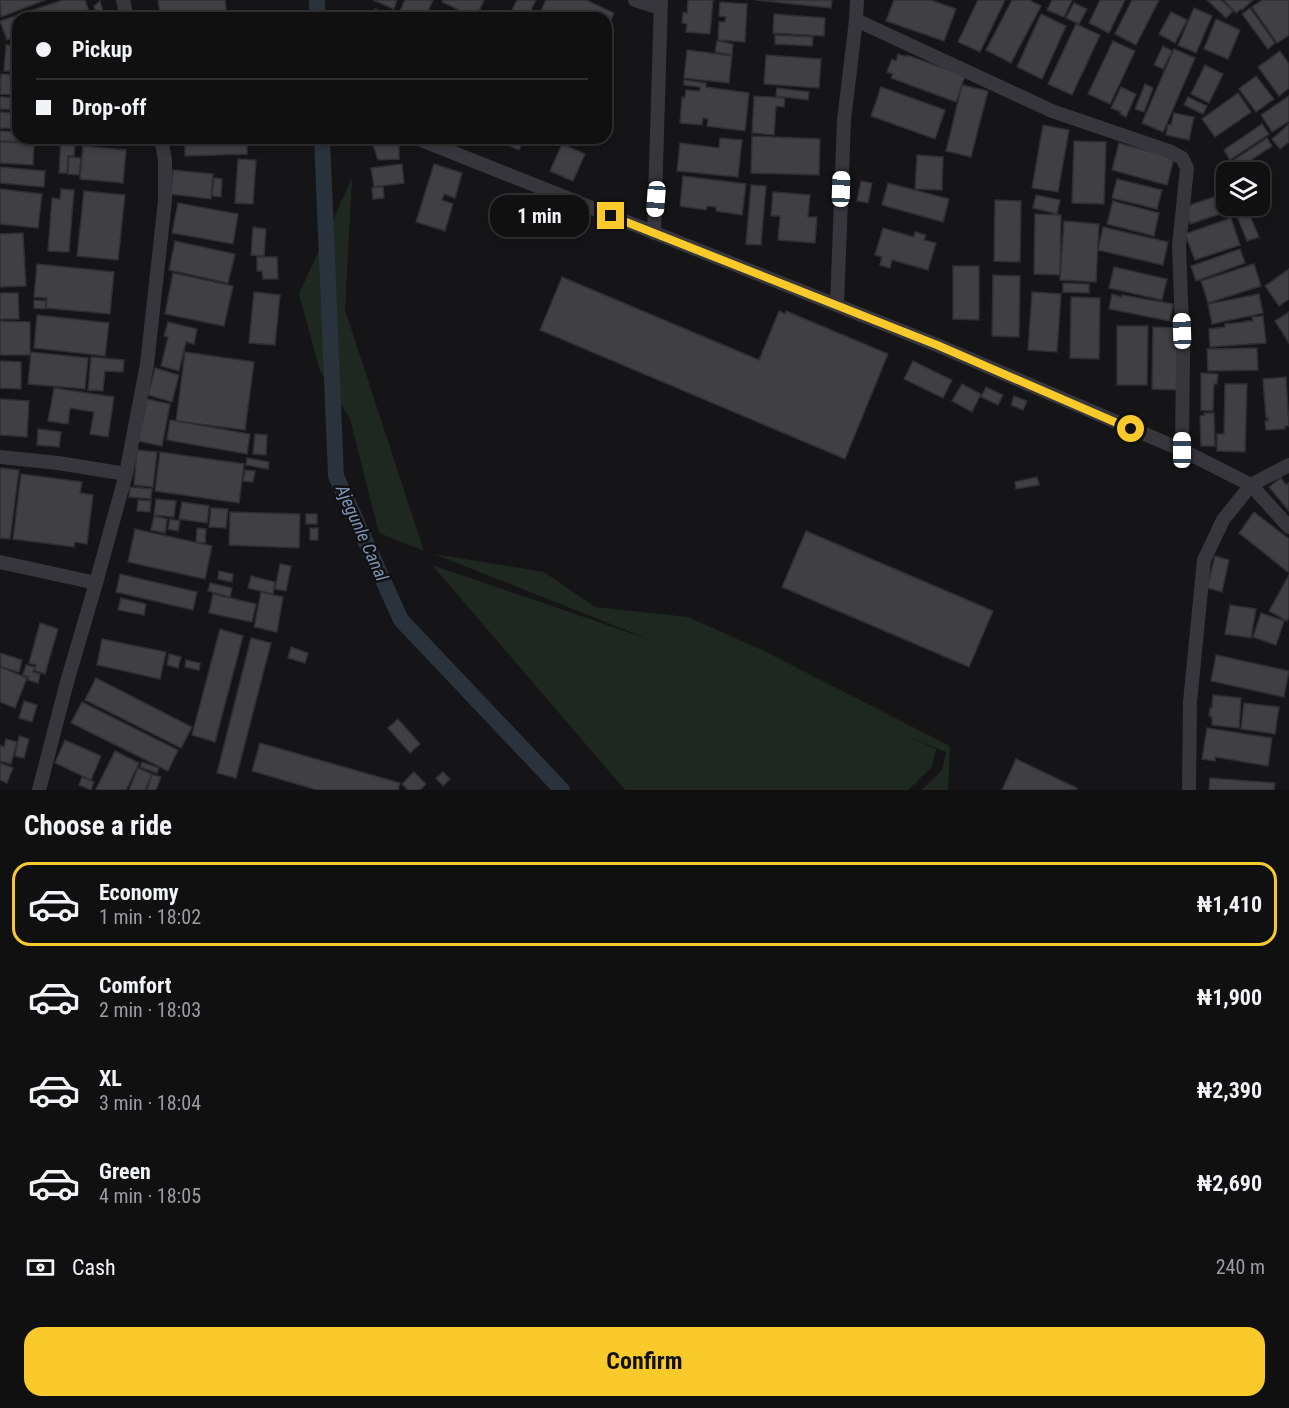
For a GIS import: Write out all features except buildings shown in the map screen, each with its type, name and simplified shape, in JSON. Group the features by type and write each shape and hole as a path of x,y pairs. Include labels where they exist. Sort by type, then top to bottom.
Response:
{"street":[{"path":"635,0 660,4 654,233"},
{"path":"837,305 844,120 857,0"},
{"path":"856,20 1052,111 1169,151 1182,158 1187,168 1179,246 1183,353 1182,450"},
{"path":"39,790 126,474 147,364 165,201 165,160 162,144"},
{"path":"431,144 937,345 1182,450 1251,484 1289,528"},
{"path":"0,457 58,463 126,474"},
{"path":"1189,790 1190,702 1204,560 1223,520 1251,484 1289,465"},
{"path":"0,562 96,583"}],"shaded area":[{"path":"352,178 345,310 424,551 379,533 350,419 320,371 299,294"},
{"path":"434,554 544,572 595,607 688,617 762,650 950,746 948,790 922,790 942,770 946,752 906,736 936,749 932,767 908,790 625,790 432,565 651,640"}],"waterway":[{"name":"Ajegunle Canal","path":"317,0 317,12"},
{"name":"Ajegunle Canal","path":"322,144 336,476 401,620 562,790"}],"route":[{"path":"611,216 937,345 1131,429"}]}
